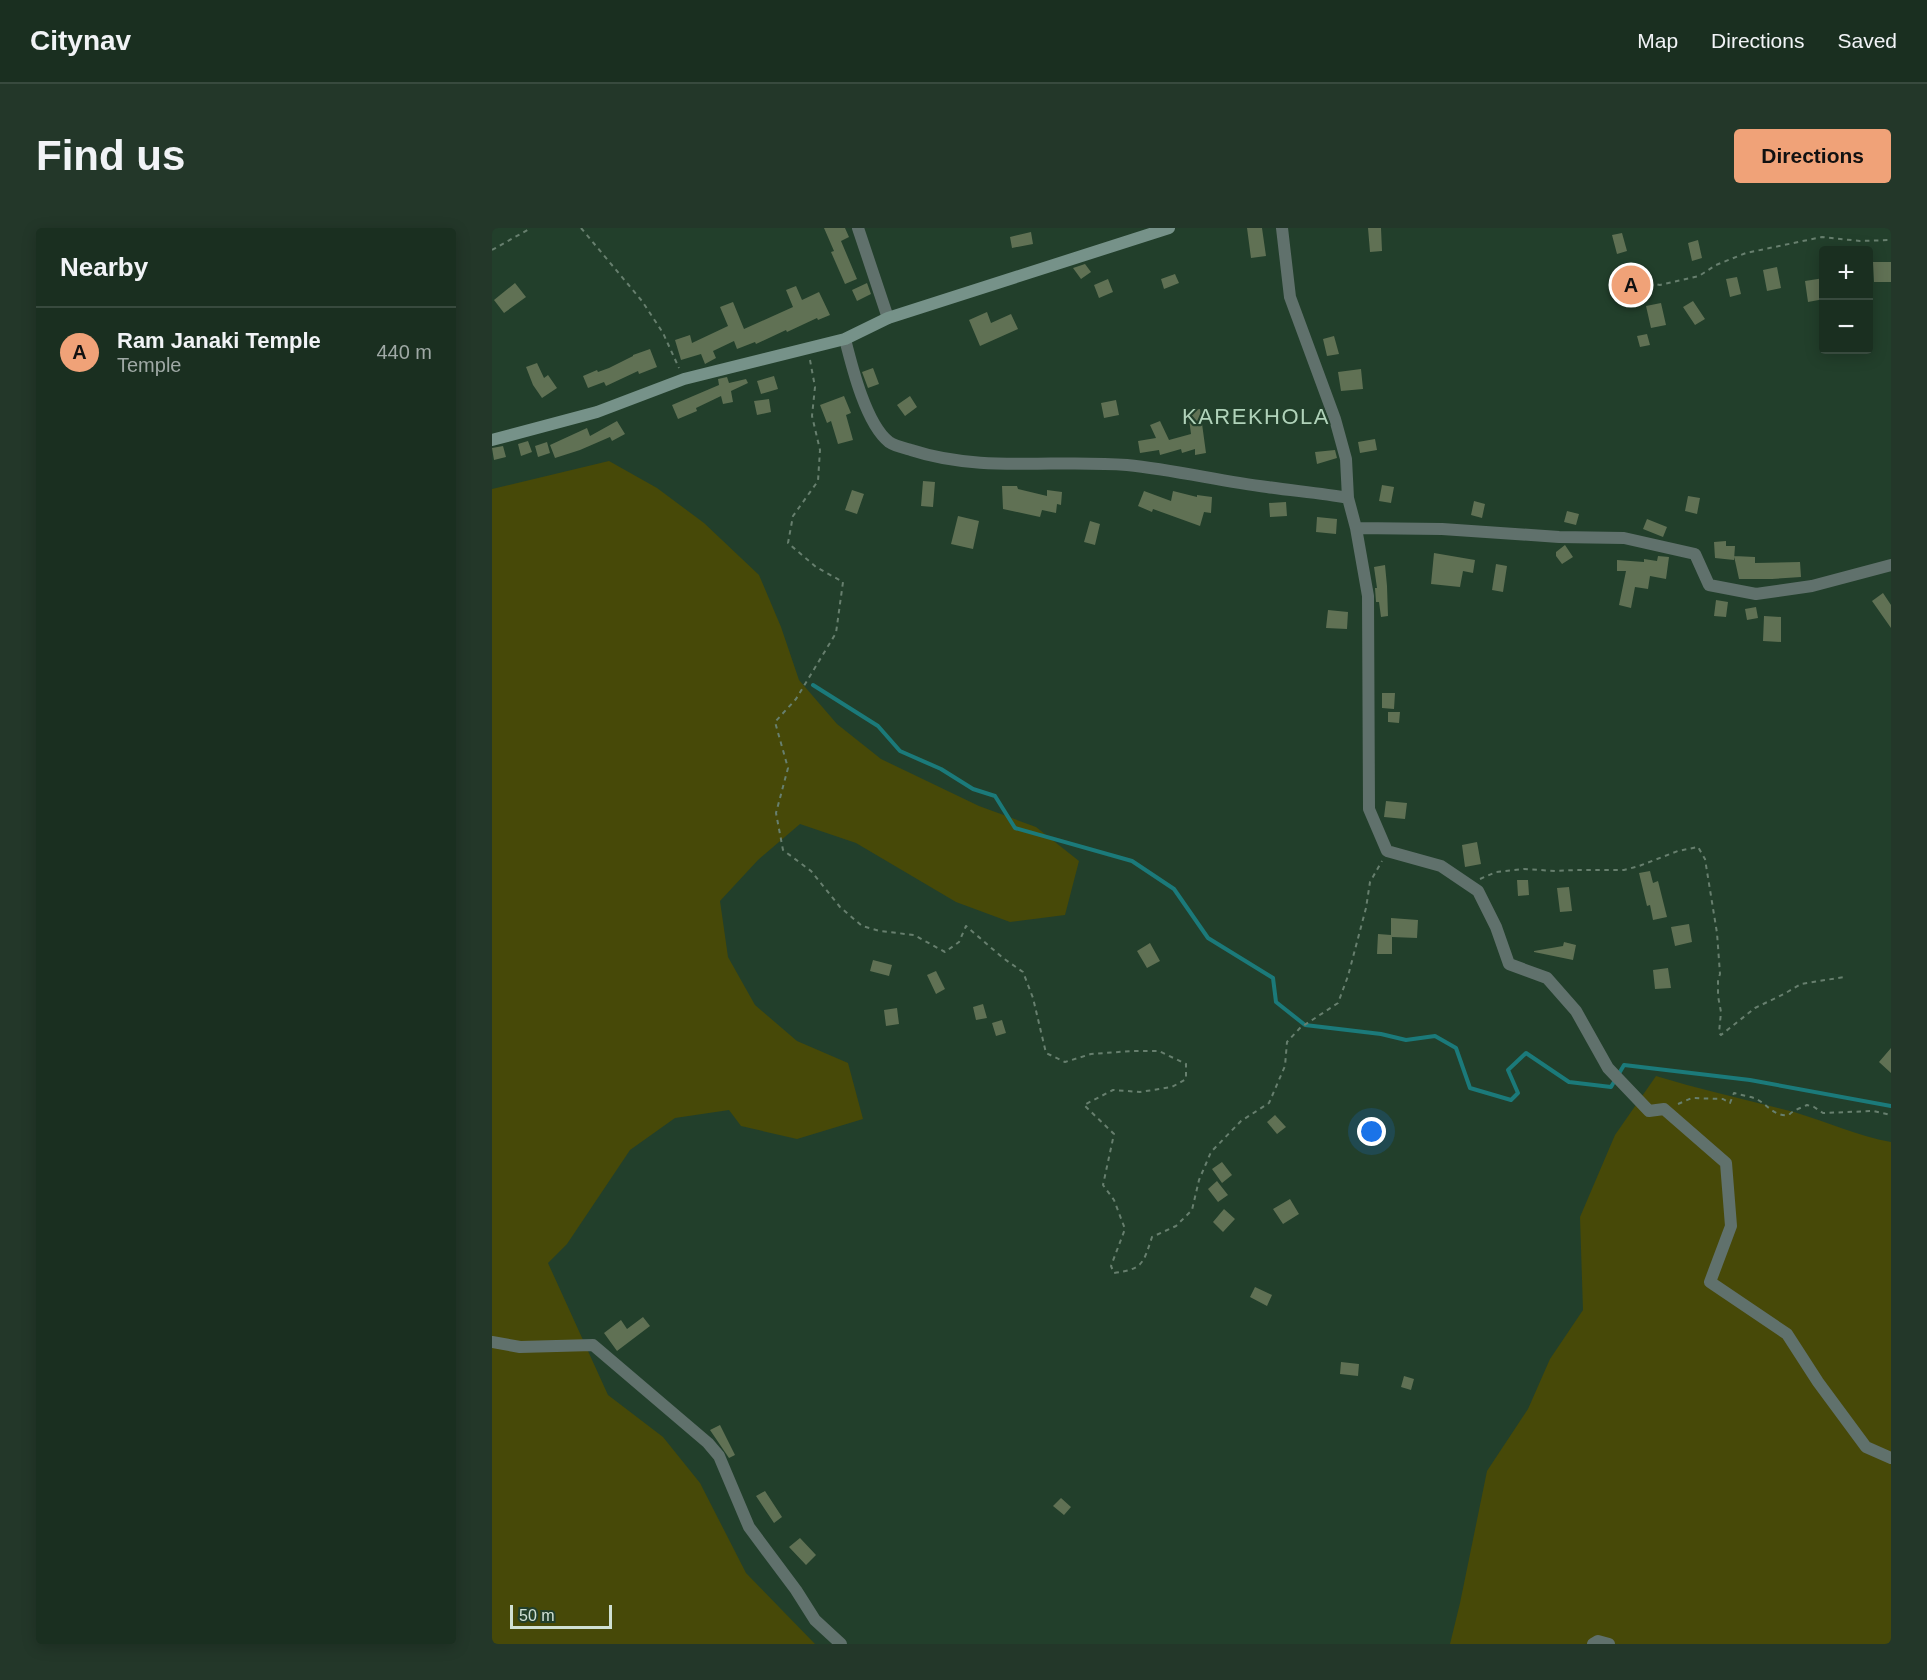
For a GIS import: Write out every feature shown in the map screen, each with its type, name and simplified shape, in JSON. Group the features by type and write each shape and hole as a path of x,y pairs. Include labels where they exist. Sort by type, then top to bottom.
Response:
{"street":[{"path":"858,228 888,318"},
{"path":"492,440 597,411 684,379 845,339 888,318 1169,228"},
{"path":"1282,228 1290,297 1335,419 1346,459 1348,498 1356,528 1368,596 1369,809 1387,851 1442,866 1478,891 1509,964 1547,978 1576,1011 1608,1068 1648,1111 1664,1109 1726,1163 1731,1226 1710,1282 1787,1334 1818,1382 1866,1446 1891,1458"},
{"path":"845,339 854,372 874,423 890,443 928,455 998,464 1093,464 1155,468 1348,498"},
{"path":"1356,528 1442,529 1559,537 1624,538 1695,554 1710,585 1756,594 1812,586 1891,565"},
{"path":"492,1342 520,1347 593,1345 708,1443 718,1456 749,1527 796,1590 815,1620 841,1644"},
{"path":"1593,1644 1598,1641 1609,1644"}],"path":[{"path":"492,250 531,228"},
{"path":"581,228 642,301 663,333 684,379"},
{"path":"1631,279 1660,285 1670,283 1699,276 1716,265 1746,253 1822,237 1860,242 1891,240"},
{"path":"808,348 815,387 812,416 820,450 818,481 794,516 788,543 816,567 843,582 836,633 796,699 775,722 788,768 776,813 783,850 811,871 840,907 862,926 880,931 914,935 945,952 959,942 966,926 1023,972 1033,998 1046,1053 1065,1062 1091,1054 1132,1050 1159,1051 1186,1064 1186,1078 1172,1087 1140,1092 1113,1090 1084,1105 1114,1134 1103,1185 1114,1200 1125,1229 1111,1266 1114,1273 1132,1271 1144,1261 1152,1237 1176,1226 1192,1210 1199,1180 1210,1152 1241,1121 1269,1102 1285,1066 1287,1042 1300,1028 1338,1003 1348,976 1366,908 1370,882 1387,851"},
{"path":"1471,886 1487,875 1505,871 1624,870 1640,867 1695,846 1705,859 1715,918 1720,974 1718,988 1721,1012 1719,1033 1721,1035 1755,1008 1802,984 1844,977"},
{"path":"1664,1109 1692,1098 1723,1099 1730,1103 1734,1093 1754,1098 1774,1113 1782,1116 1789,1115 1807,1105 1823,1113 1873,1111 1891,1115"}],"shaded area":[{"path":"609,461 657,488 704,523 759,575 781,627 799,680 837,724 881,759 979,806 1036,827 1079,861 1065,915 1010,922 956,902 856,843 800,824 758,860 720,901 728,957 755,1005 797,1041 848,1063 863,1119 797,1139 741,1126 729,1110 675,1118 630,1150 567,1244 548,1263 608,1395 663,1437 700,1483 746,1573 815,1644 492,1644 492,489"},
{"path":"1656,1076 1794,1112 1855,1133 1891,1142 1891,1644 1450,1644 1487,1471 1528,1409 1550,1359 1583,1310 1580,1217 1615,1135"}],"building":[{"path":"824,228 845,228 849,237 841,241 857,279 845,284 831,252 834,251"},
{"path":"1247,228 1262,228 1266,256 1251,258"},
{"path":"1368,228 1381,228 1382,251 1370,252"},
{"path":"1031,232 1033,244 1012,248 1010,237"},
{"path":"1622,233 1627,251 1617,254 1612,235"},
{"path":"1698,240 1702,258 1692,261 1688,243"},
{"path":"1873,262 1891,262 1891,282 1874,282"},
{"path":"1085,264 1091,272 1081,279 1073,268"},
{"path":"1777,267 1781,288 1767,291 1763,270"},
{"path":"1175,274 1179,283 1164,289 1161,279"},
{"path":"1737,277 1741,294 1730,297 1726,279"},
{"path":"1108,279 1113,292 1099,298 1094,285"},
{"path":"1819,279 1819,300 1808,302 1805,281"},
{"path":"515,283 526,297 504,313 494,300"},
{"path":"867,283 871,294 857,301 852,290"},
{"path":"796,286 802,300 819,292 830,315 818,320 817,318 787,332 786,330 756,344 755,342 737,349 734,341 713,351 716,358 705,364 701,354 681,360 675,340 690,335 692,343 728,326 720,307 733,302 744,329 793,307 786,290"},
{"path":"1693,301 1705,319 1695,325 1683,307"},
{"path":"1661,303 1666,325 1651,328 1646,306"},
{"path":"987,312 991,323 1011,314 1018,329 980,346 969,320"},
{"path":"1647,334 1650,345 1640,347 1637,336"},
{"path":"1334,336 1339,354 1327,356 1323,339"},
{"path":"650,349 657,367 639,374 638,371 606,386 604,382 588,388 583,376 609,368"},
{"path":"537,363 544,378 548,375 557,388 542,398 533,385 526,367"},
{"path":"873,368 879,384 868,388 862,372"},
{"path":"1361,369 1363,389 1341,391 1338,372"},
{"path":"774,376 778,389 761,394 757,381"},
{"path":"727,377 729,383 746,379 748,383 731,391 733,402 723,404 721,396 696,408 697,411 678,419 672,405 719,385 718,379"},
{"path":"844,396 851,413 846,415 853,440 838,444 831,421 827,423 820,405"},
{"path":"910,396 917,407 905,416 897,405"},
{"path":"769,399 771,412 757,415 754,401"},
{"path":"1116,400 1119,415 1104,418 1101,403"},
{"path":"1200,409 1206,453 1195,455 1195,449 1182,453 1181,449 1160,455 1159,450 1140,453 1138,441 1156,438 1150,425 1160,421 1169,440 1191,434 1188,411"},
{"path":"617,421 625,434 612,441 610,437 555,458 550,445 587,428 590,436"},
{"path":"1375,439 1377,450 1360,453 1358,442"},
{"path":"528,441 532,452 521,456 518,444"},
{"path":"547,442 550,453 538,457 535,446"},
{"path":"503,446 506,457 494,460 492,448"},
{"path":"1335,450 1337,458 1317,464 1315,452"},
{"path":"923,481 935,482 933,507 921,506"},
{"path":"1382,485 1394,487 1391,503 1379,501"},
{"path":"1002,486 1017,486 1018,489 1047,496 1047,490 1062,492 1061,505 1057,504 1056,513 1042,510 1040,517 1003,509"},
{"path":"852,490 864,494 857,514 845,510"},
{"path":"1144,491 1171,501 1173,491 1197,497 1197,495 1212,497 1211,513 1204,512 1200,526 1153,509 1152,512 1138,506"},
{"path":"1688,496 1700,498 1697,514 1685,511"},
{"path":"1474,501 1485,504 1482,518 1471,515"},
{"path":"1286,502 1287,516 1270,517 1269,503"},
{"path":"1567,511 1579,514 1576,525 1564,522"},
{"path":"958,516 979,521 973,549 951,544"},
{"path":"1317,517 1337,519 1336,534 1316,532"},
{"path":"1647,519 1667,527 1663,537 1643,529"},
{"path":"1090,521 1100,524 1095,545 1084,542"},
{"path":"1726,541 1726,546 1735,546 1734,560 1715,558 1714,542"},
{"path":"1565,545 1573,557 1562,564 1556,552"},
{"path":"1434,553 1475,560 1473,573 1463,571 1460,587 1431,584"},
{"path":"1658,556 1669,557 1666,579 1650,576 1648,589 1635,587 1631,608 1619,605 1626,571 1617,571 1617,560 1657,561"},
{"path":"1734,556 1755,557 1755,563 1800,562 1801,577 1739,579"},
{"path":"1496,564 1507,566 1503,592 1492,590"},
{"path":"1385,565 1388,616 1381,617 1379,602 1376,602 1374,567"},
{"path":"1883,593 1891,605 1891,628 1872,601"},
{"path":"1716,600 1728,602 1726,617 1714,616"},
{"path":"1756,607 1758,618 1747,620 1745,609"},
{"path":"1328,610 1348,612 1347,629 1326,628"},
{"path":"1764,616 1781,617 1781,642 1763,641"},
{"path":"1382,693 1395,693 1394,709 1382,708"},
{"path":"1388,712 1400,712 1399,723 1388,722"},
{"path":"1386,801 1407,803 1405,819 1384,817"},
{"path":"1477,842 1481,864 1465,867 1462,845"},
{"path":"1650,871 1653,883 1658,881 1667,917 1653,920 1639,873"},
{"path":"1517,880 1528,880 1529,895 1518,896"},
{"path":"1569,887 1572,911 1560,912 1557,888"},
{"path":"1391,918 1418,920 1417,938 1392,937 1392,954 1377,954 1378,934 1391,935"},
{"path":"1689,924 1692,942 1675,946 1671,927"},
{"path":"1564,942 1576,945 1573,960 1534,952 1563,946"},
{"path":"1150,943 1160,961 1147,968 1137,951"},
{"path":"873,960 892,965 889,976 870,971"},
{"path":"1668,968 1671,988 1655,989 1653,970"},
{"path":"936,971 945,989 936,994 927,975"},
{"path":"983,1004 987,1018 976,1020 973,1007"},
{"path":"897,1008 899,1024 886,1026 884,1010"},
{"path":"1002,1020 1006,1033 996,1036 992,1023"},
{"path":"1891,1048 1891,1073 1879,1062"},
{"path":"1275,1115 1286,1127 1277,1134 1267,1122"},
{"path":"1222,1162 1232,1175 1222,1183 1212,1169"},
{"path":"1217,1181 1228,1195 1218,1202 1208,1189"},
{"path":"1290,1199 1299,1214 1283,1224 1273,1209"},
{"path":"1224,1209 1235,1219 1223,1232 1213,1222"},
{"path":"1255,1287 1272,1295 1267,1306 1250,1297"},
{"path":"643,1317 650,1326 617,1351 604,1333 621,1320 627,1329"},
{"path":"1341,1362 1359,1364 1358,1376 1340,1374"},
{"path":"1404,1376 1414,1379 1411,1390 1401,1387"},
{"path":"720,1425 735,1455 729,1458 710,1430"},
{"path":"765,1491 782,1517 774,1523 756,1496"},
{"path":"1061,1498 1071,1507 1064,1515 1053,1506"},
{"path":"800,1538 816,1555 806,1565 789,1547"}],"waterway":[{"path":"813,685 878,726 900,751 941,769 973,789 995,796 1015,828 1132,861 1174,889 1208,938 1273,978 1276,1002 1305,1025 1381,1034 1406,1040 1435,1036 1456,1048 1470,1088 1511,1100 1518,1093 1508,1070 1526,1053 1569,1082 1611,1087 1624,1065 1750,1080 1891,1106"}],"place":[{"name":"Ram Janaki Temple","path":"1631,285"}],"district":[{"name":"KAREKHOLA","path":"1256,416"}]}
